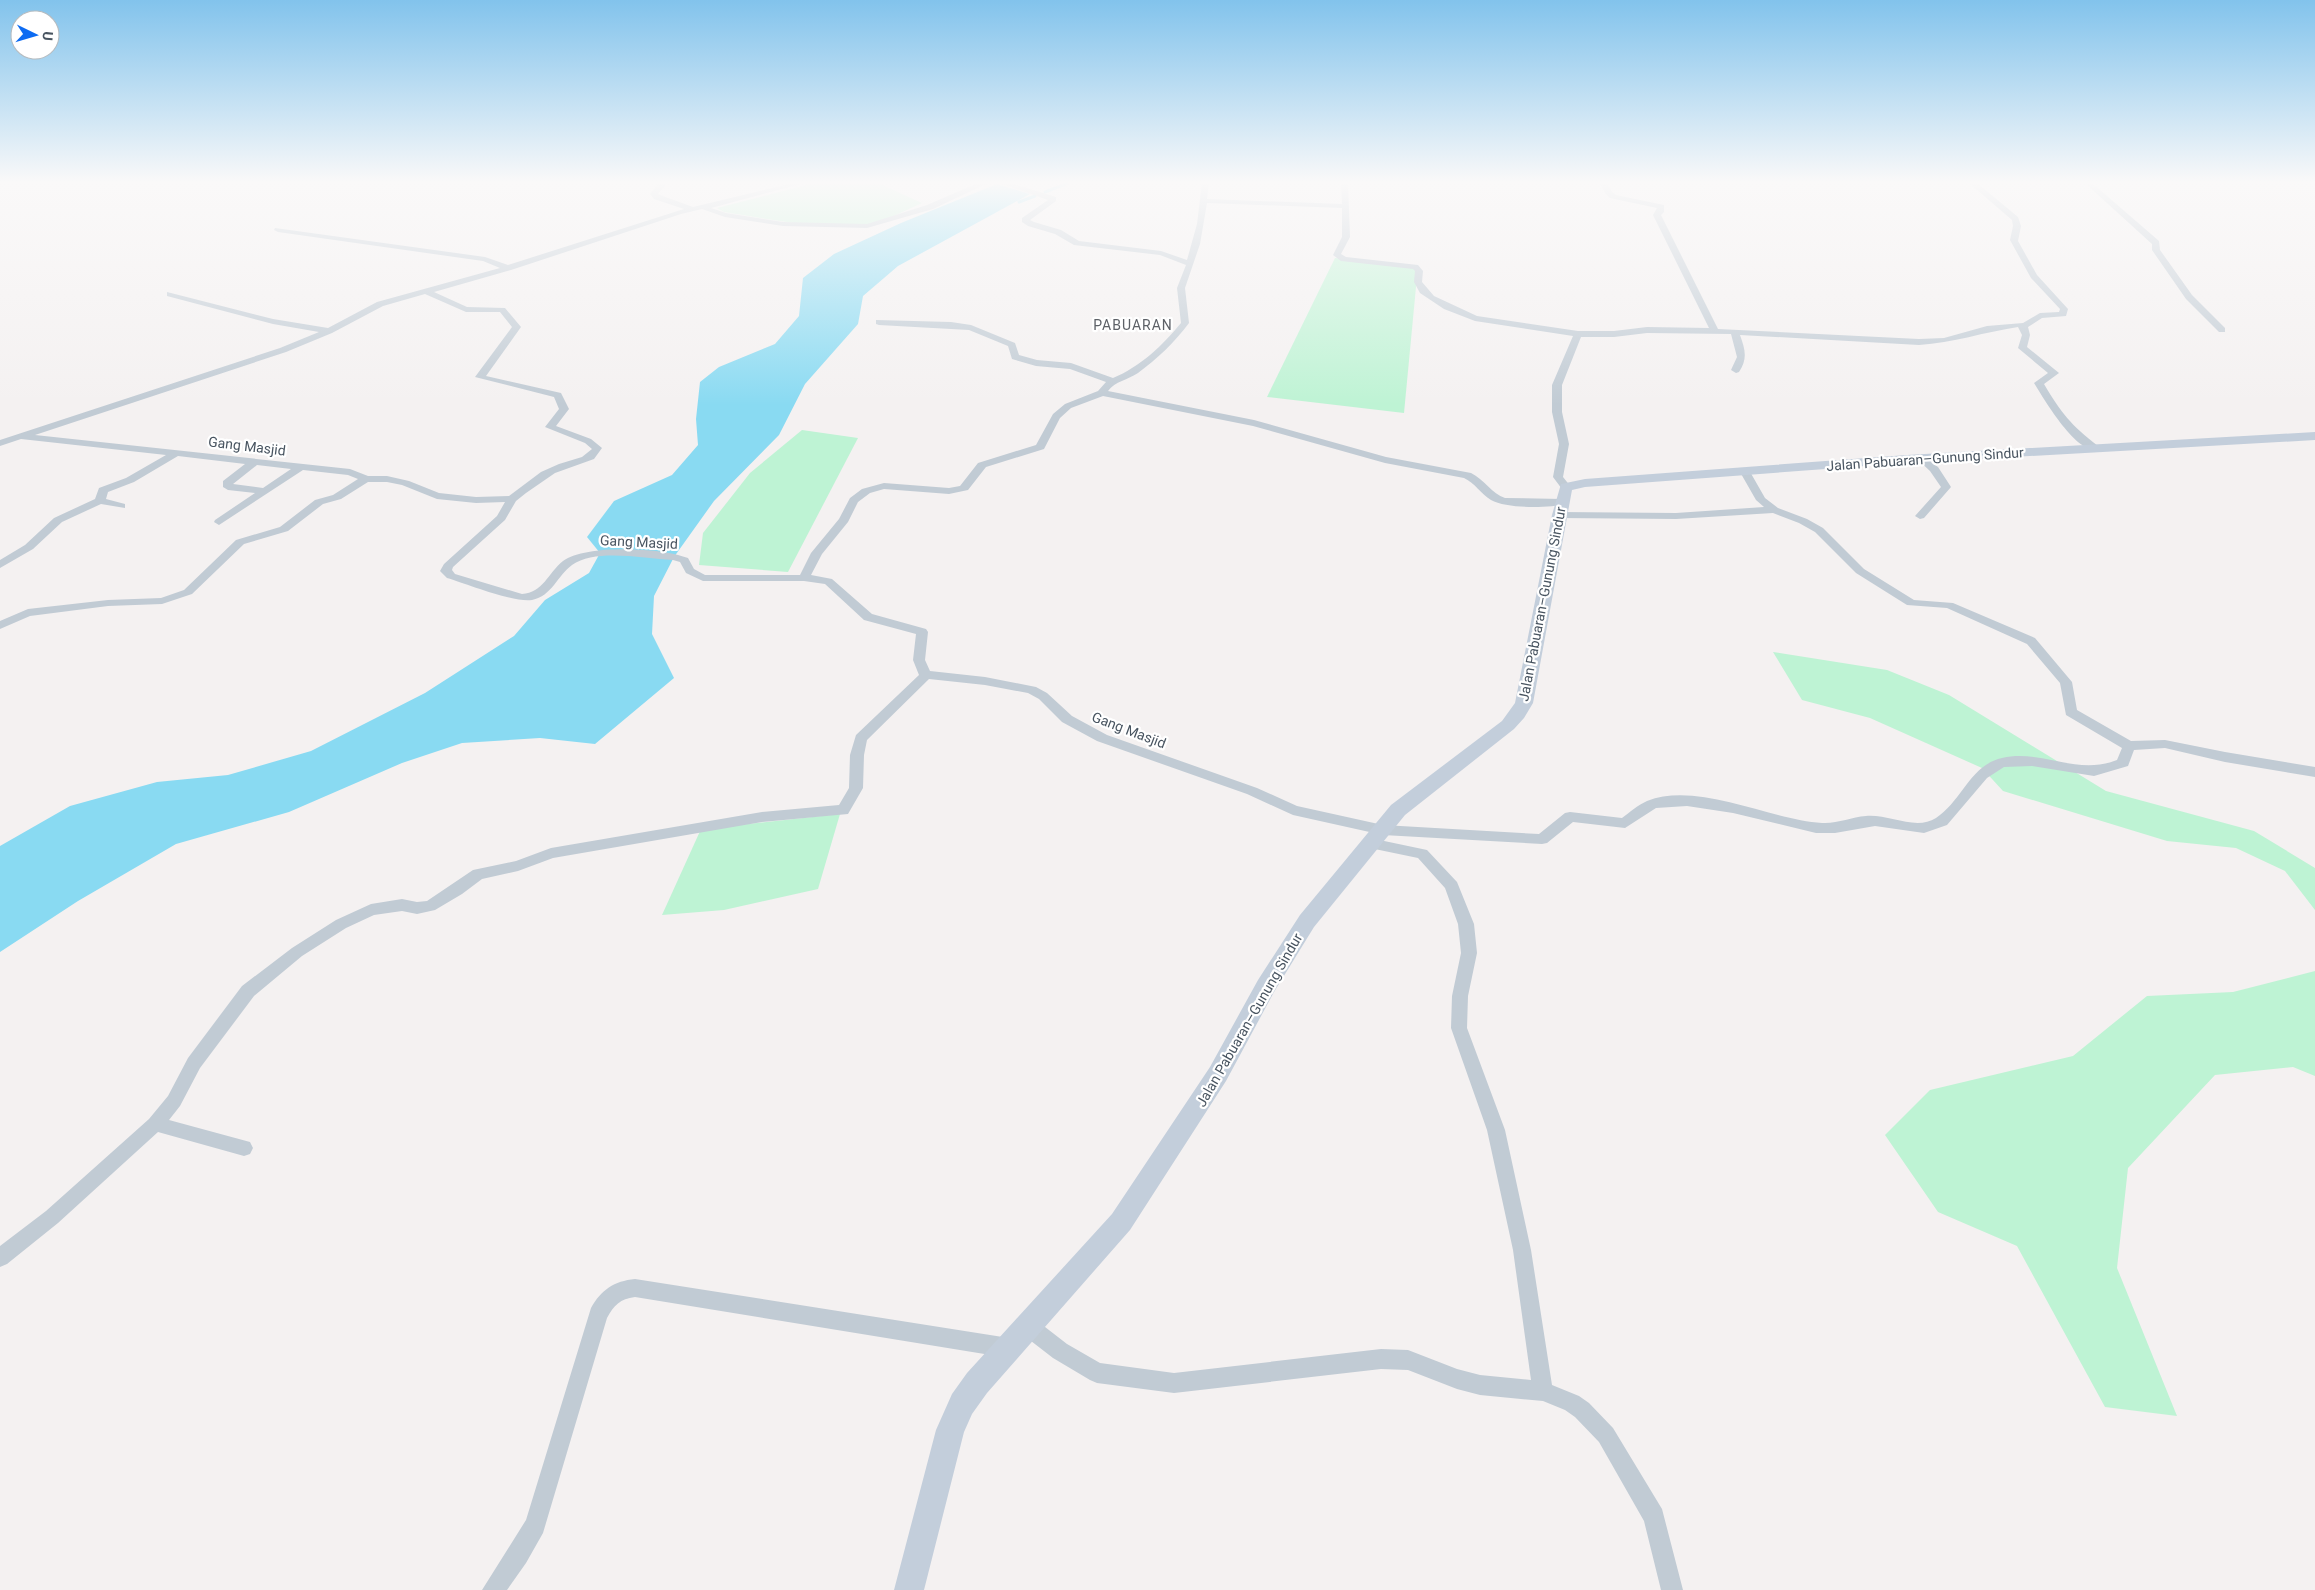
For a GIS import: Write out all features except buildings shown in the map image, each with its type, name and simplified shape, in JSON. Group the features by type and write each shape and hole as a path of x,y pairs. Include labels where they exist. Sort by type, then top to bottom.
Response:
{"street":[{"path":"466,257 485,260 508,268"},
{"path":"0,443 283,350 329,331 380,304 542,257"},
{"path":"1172,257 1190,264"},
{"path":"804,578 817,553 844,520 854,500 866,491 884,486 949,491 964,488 982,464 1040,446 1056,416 1068,406 1102,393 1112,381 1131,374 1171,342 1185,324 1181,288 1192,257"},
{"path":"1340,257 1415,267 1419,271 1418,282 1423,291 1439,303 1469,317 1518,323 1578,334 1614,334 1647,330 1715,331 1919,342 1944,341 2011,324 2023,326 2040,316 2063,314 2064,309 2034,276 2023,257"},
{"path":"1680,257 1715,331"},
{"path":"2161,257 2189,297 2222,330"},
{"path":"425,291 466,309 502,310 517,327 480,377 558,395 564,409 550,427 588,441 597,448 595,454 588,458 556,468 523,490 512,500"},
{"path":"170,294 273,321 329,331"},
{"path":"879,322 951,325 971,328 1012,345 1015,357 1036,364 1071,366 1112,381"},
{"path":"2023,326 2026,331 2026,339 2022,348 2054,373 2039,383 2059,417 2070,429 2094,448"},
{"path":"1735,332 1742,357 1741,364 1736,370"},
{"path":"1563,501 1558,477 1564,444 1557,412 1557,385 1578,334"},
{"path":"1102,393 1254,423 1385,460 1467,475 1478,480 1495,498 1509,502 1563,501 1676,516 1774,510"},
{"name":"Gang Masjid","path":"18,436 350,472 366,479 387,479 405,483 436,496 476,500 512,500 502,518 448,566 446,571 451,576 521,597 532,598 540,595 565,565 574,559 600,553 674,557 684,560 690,571 703,578 804,578 828,581 868,617 922,632 918,662 919,668 926,675 985,681 1032,690 1043,696 1067,719 1102,738 1252,791 1293,810 1323,818 1377,837"},
{"name":"Jalan Pabuaran–Gunung Sindur","path":"909,1590 950,1430 962,1404 976,1383 1029,1327 1121,1222 1218,1074 1286,953 1308,921 1398,810 1508,725 1518,714 1524,703 1563,501 1585,483 1921,458 2315,436"},
{"path":"100,501 103,490 130,480 177,452"},
{"path":"1920,516 1946,487 1934,470 1921,458"},
{"path":"254,462 227,483 228,487 265,491"},
{"path":"219,522 300,467"},
{"path":"1745,472 1762,500 1774,510 1803,521 1819,530 1865,574 1911,603 1949,604 2031,641 2066,682 2071,712 2129,746 2165,744 2225,757 2315,772"},
{"path":"0,625 28,613 108,603 162,601 188,592 240,542 284,529 319,502 337,498 366,479"},
{"path":"0,565 29,547 58,520 100,501 121,506"},
{"path":"0,1258 39,1228 155,1124 174,1101 194,1063 248,991 297,952 342,924 371,910 386,906 402,905 423,908 430,906 478,874 518,866 550,853 762,817 844,810 856,788 857,755 862,738 926,675"},
{"path":"1377,837 1542,839 1570,817 1625,823 1653,804 1678,801 1712,805 1818,828 1840,828 1866,821 1886,822 1920,829 1934,826 1944,820 1973,783 2000,764 2010,761 2091,771 2104,770 2123,762 2129,746"},
{"path":"1377,837 1422,854 1442,873 1452,886 1466,924 1469,953 1460,996 1459,1028 1496,1130 1522,1250 1543,1391"},
{"path":"155,1124 244,1148"},
{"path":"493,1590 518,1555 535,1525 598,1315 607,1299 622,1290 636,1288 1009,1348"},
{"path":"1029,1327 1060,1351 1097,1373 1174,1383 1381,1358 1408,1360 1457,1379 1480,1385 1543,1391 1572,1403 1582,1410 1606,1435 1654,1517 1672,1590"}],"green space":[{"path":"1335,258 1418,266 1404,413 1267,397"},
{"path":"802,430 858,438 788,572 699,565 703,533 750,473"},
{"path":"1773,652 1887,670 1949,695 2106,791 2254,831 2315,868 2315,910 2285,871 2236,848 2167,841 2003,791 1982,768 1870,718 1802,700"},
{"path":"840,814 818,889 724,910 662,915 701,829"},
{"path":"2315,971 2315,1076 2293,1067 2215,1075 2128,1168 2117,1268 2177,1416 2105,1407 2017,1246 1938,1212 1885,1135 1930,1090 2073,1056 2147,996 2233,992"}],"water":[{"path":"830,257 914,257 898,266 863,296 858,324 805,384 779,435 714,501 674,557 654,596 652,634 674,678 595,744 540,738 462,743 402,763 289,812 176,844 78,901 0,952 0,846 70,806 157,782 228,775 311,751 425,693 514,636 545,600 589,573 600,553 587,537 614,501 672,475 698,445 696,419 700,382 719,367 775,344 799,316 803,278"}],"district":[{"name":"PABUARAN","path":"1133,325"}]}
